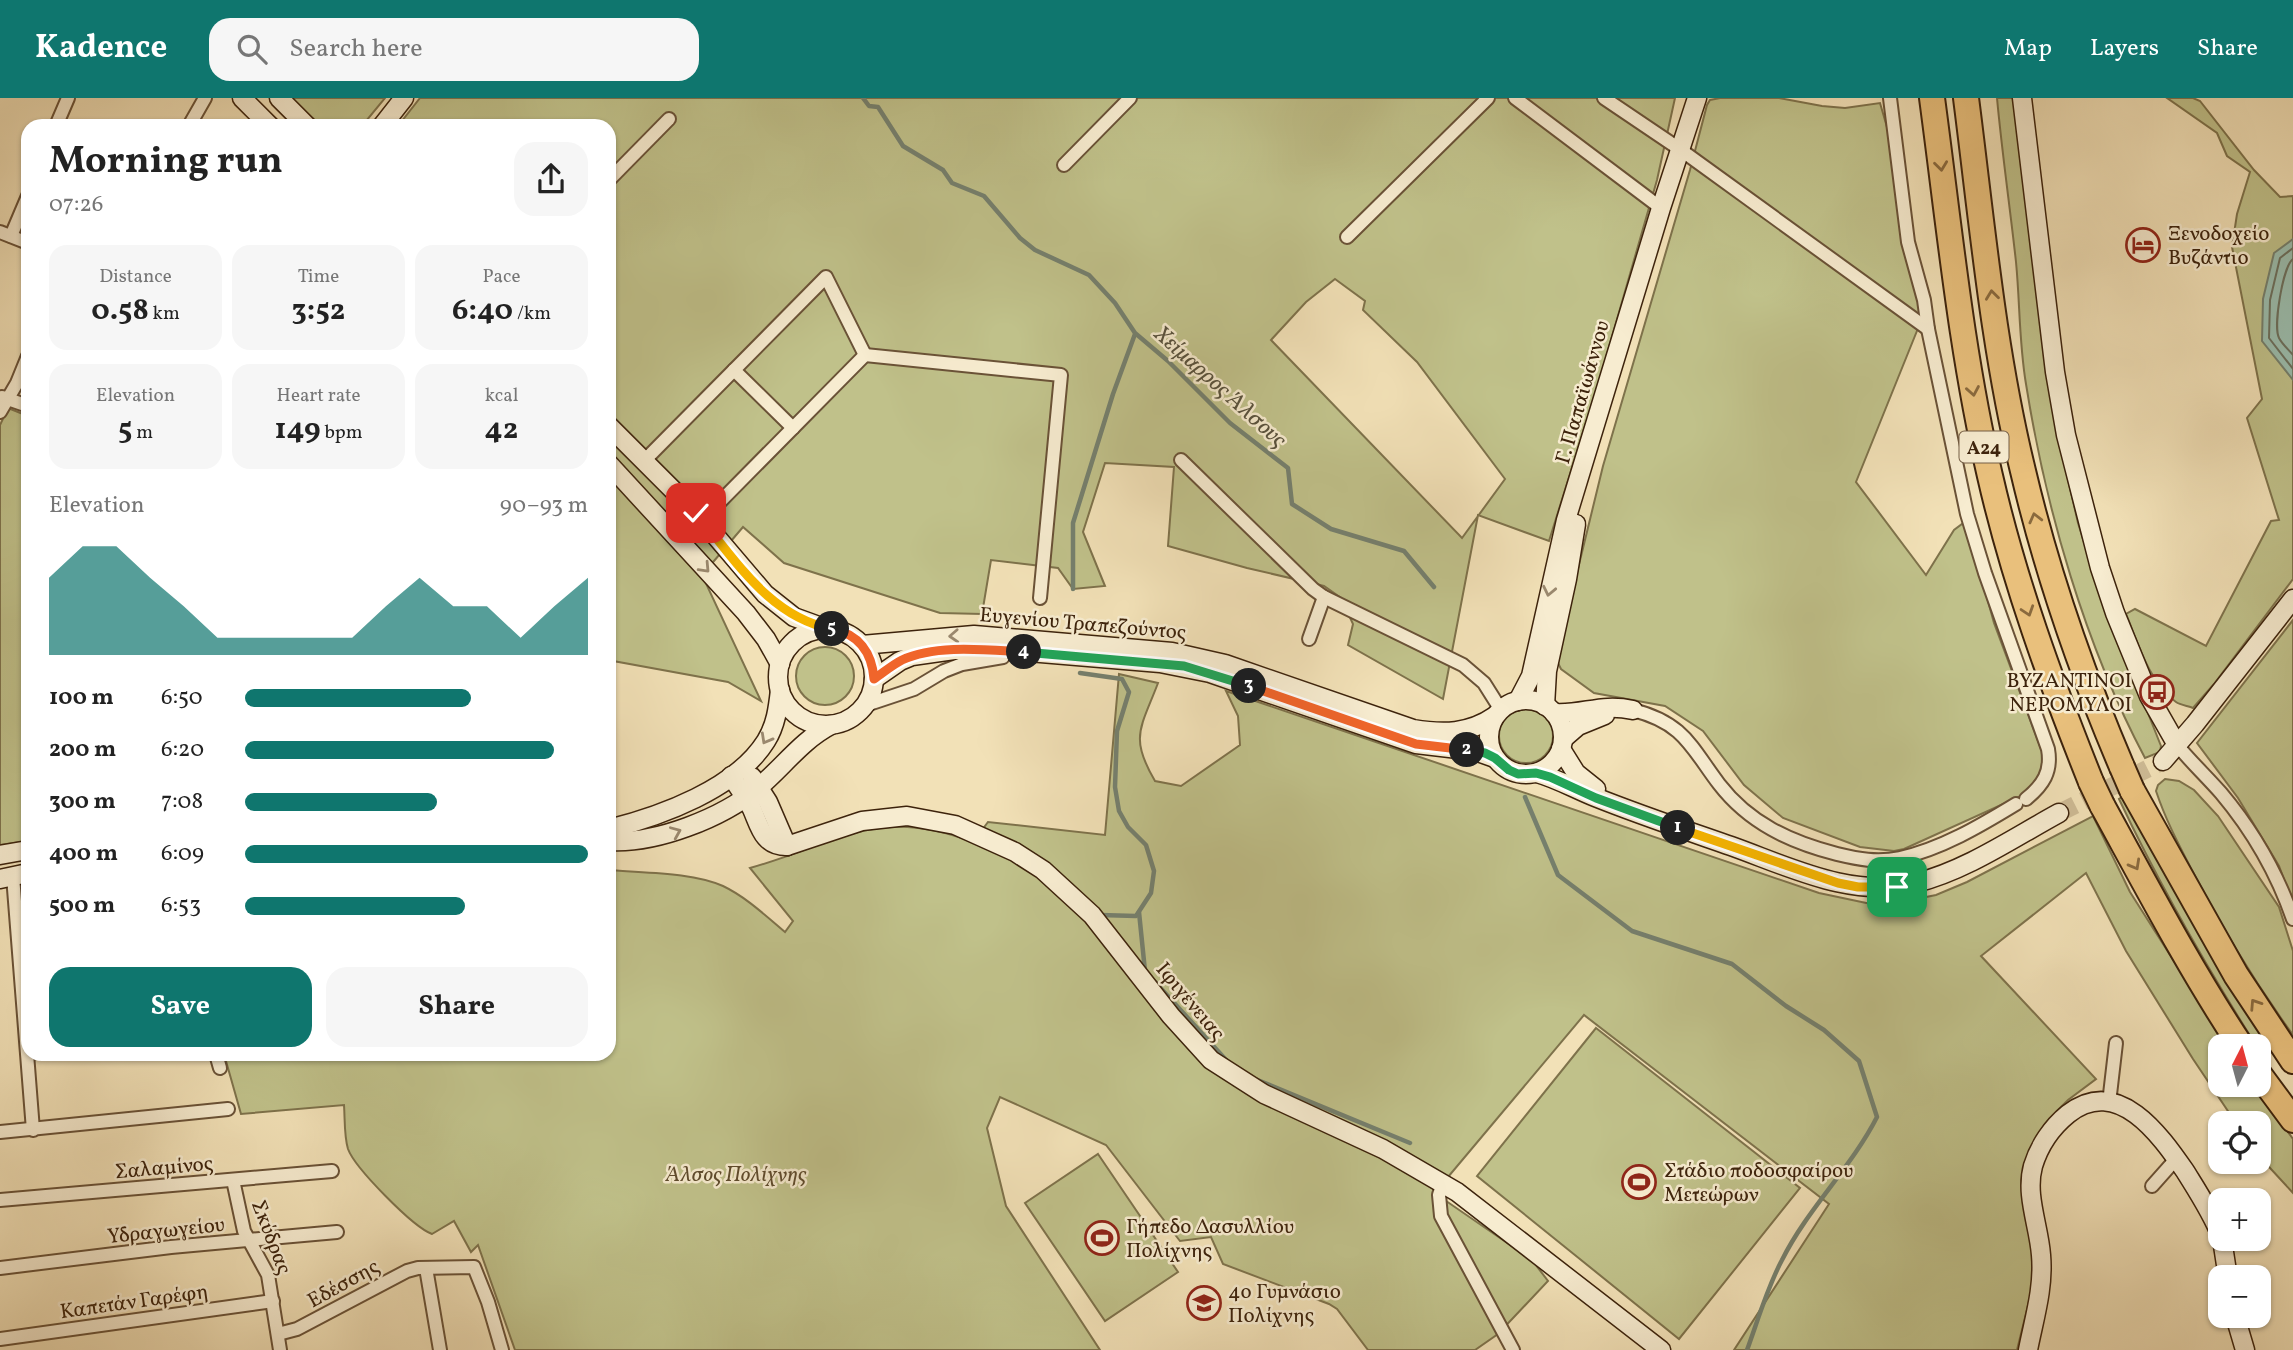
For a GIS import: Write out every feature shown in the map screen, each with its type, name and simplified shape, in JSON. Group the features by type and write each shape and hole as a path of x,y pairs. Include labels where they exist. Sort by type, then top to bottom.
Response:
{"highway":[{"name":"Α24","path":"1932,98 1961,318 1989,475 2009,553 2034,631 2102,806 2168,928 2233,1034"},
{"name":"Α24","path":"1966,98 2006,391 2041,545 2066,622 2091,695 2132,790 2229,964 2293,1061"},
{"path":"2272,1092 2293,1121"}],"street":[{"path":"59,119 68,98"},
{"path":"193,119 205,98"},
{"path":"242,98 263,119"},
{"path":"279,98 300,119"},
{"path":"388,119 404,98"},
{"path":"1064,166 1130,98"},
{"path":"1348,237 1488,98"},
{"path":"1515,98 1661,208"},
{"path":"1604,98 1681,150 1928,329"},
{"name":"Γ. Παπαϊωάννου","path":"1518,701 1531,676 1566,520 1697,98"},
{"path":"1518,701 1528,700 1550,709 1575,713 1610,706 1647,714 1677,731 1704,760 1720,785 1756,821 1791,840 1857,859 1880,861 1918,853 1953,839 2021,801 2042,784 2050,767 2048,749 1985,573 1967,514 1924,300 1908,243 1890,98"},
{"path":"2022,98 2066,435 2100,568 2149,696 2178,745 2221,793 2254,838 2278,881 2293,919"},
{"path":"616,173 670,119"},
{"path":"6,234 21,207"},
{"path":"644,461 826,277 865,355"},
{"path":"702,520 865,355"},
{"path":"865,355 1061,375 1040,598"},
{"path":"734,370 793,428"},
{"path":"0,412 4,398 17,383 21,373"},
{"path":"4,398 21,404"},
{"path":"616,433 702,520 779,607 794,617 841,631 862,645 873,667 873,688 866,705 844,722 831,725 804,720 785,702 780,689"},
{"path":"1181,460 1324,597 1463,665 1484,683 1498,713 1488,737 1495,758"},
{"path":"616,472 746,613 766,639 780,664"},
{"path":"1550,709 1546,678 1567,579 1580,478"},
{"path":"1309,639 1324,597"},
{"path":"2163,761 2293,599"},
{"path":"616,828 658,816 680,806 738,771 757,754 771,732 778,707 780,664 786,650 797,638 812,631 827,629"},
{"name":"Ευγενίου Τραπεζούντος","path":"862,645 974,635 1145,648 1210,659 1413,729 1430,732 1462,732 1476,727 1518,701"},
{"name":"Ευγενίου Τραπεζούντος","path":"874,679 900,661 928,653 980,650 1137,661 1196,669 1416,744 1475,751 1495,758 1509,770 1536,773 1562,781 1615,804 1820,878 1848,885 1881,888 1916,883 1950,872 2059,813"},
{"path":"866,705 912,690 962,664 1036,653"},
{"name":"Ευγενίου Τραπεζούντος","path":"1550,709 1561,725 1562,744 1576,773 1615,804"},
{"path":"1536,773 1552,764 1562,744 1588,722 1633,710"},
{"path":"616,841 666,836 752,793 807,740 831,725"},
{"name":"Ιφιγένειας","path":"738,771 752,793 775,817 787,846 850,824 898,816 945,822 1000,844 1043,870 1092,915 1178,1024 1211,1060 1264,1094 1383,1149 1457,1192 1661,1350"},
{"path":"0,855 21,851"},
{"path":"14,876 21,909"},
{"path":"2109,1104 2116,1043"},
{"path":"29,1061 33,1130"},
{"path":"218,1061 220,1068"},
{"path":"2028,1350 2042,1283 2040,1244 2031,1194 2032,1169 2046,1139 2063,1118 2084,1104 2094,1102 2131,1110 2147,1122 2176,1159 2208,1209"},
{"path":"0,1132 228,1109"},
{"path":"2152,1186 2176,1159"},
{"name":"Σαλαμίνος","path":"0,1200 332,1171"},
{"name":"Σκύδρας","path":"233,1180 240,1219 248,1241 267,1272 274,1301 280,1350"},
{"path":"1443,1184 1439,1195 1441,1216 1513,1350"},
{"name":"Υδραγωγείου","path":"0,1268 171,1247 337,1232"},
{"name":"Εδέσσης","path":"278,1334 297,1329 413,1269 474,1267 488,1301 502,1350"},
{"path":"426,1268 440,1350"},
{"name":"Καπετάν Γαρέφη","path":"0,1339 274,1301"},
{"path":"2239,1328 2245,1350"}],"green space":[{"path":"292,98 385,98 368,119 313,119"},
{"path":"420,98 1675,98 1657,180 1601,375 1549,541 1479,515 1505,479 1417,362 1363,310 1365,301 1335,279 1306,302 1271,340 1462,538 1478,516 1443,699 1348,645 1353,624 1341,598 1324,586 1168,546 1174,467 1105,463 1083,532 1105,586 1073,589 1058,568 991,560 982,614 940,613 784,563 743,527 702,575 761,701 728,682 616,662 616,119 404,119"},
{"path":"1779,98 1845,108 1880,103 1889,134 1925,311 1856,482 1926,575 1954,530 1966,521 1994,623 2044,757 2037,779 2021,796 1904,849 1894,851 1860,847 1783,818 1744,785 1703,731 1665,706 1594,693 1561,669 1556,659 1603,466 1707,105 1710,100"},
{"path":"1997,98 2015,98 2059,440 2078,523 2099,590 2161,746 2160,752 2145,758 2123,715 2086,623 2057,528 2034,432 2024,369 2016,262"},
{"path":"2167,98 2193,98 2200,101 2254,170 2280,197 2293,196 2293,579 2193,708 2176,702 2159,685 2126,614 2135,609 2206,646 2271,521 2279,520 2247,418 2262,399 2232,247 2237,214 2250,172 2227,156 2217,133"},
{"path":"8,408 21,413 21,842 0,845 0,425"},
{"path":"2293,620 2293,904 2279,866 2238,798 2197,743"},
{"path":"819,647 831,647 846,655 854,670 854,682 846,697 831,705 819,705 804,697 796,682 796,670 804,655"},
{"name":"Άλσος Πολίχνης","path":"1119,674 1158,683 1140,732 1142,753 1155,781 1181,786 1240,745 1238,716 1226,691 1819,893 1871,904 1901,902 1936,895 1967,882 2093,816 2130,892 2220,1034 2208,1034 2208,1081 2126,951 2086,873 1981,956 2096,1079 2057,1111 2031,1152 2034,1281 2017,1350 1734,1350 1829,1204 1584,1015 1433,1192 1532,1260 1548,1281 1498,1334 1475,1350 1368,1350 1337,1309 1329,1304 1223,1264 1211,1237 1180,1241 1106,1145 1000,1097 987,1128 1006,1206 1100,1350 515,1350 478,1245 471,1252 454,1221 432,1234 386,1196 361,1169 348,1149 344,1105 241,1114 226,1061 616,1061 616,870 711,881 740,896 785,932 793,921 750,868 834,839 884,827 940,831 973,842 988,822 1105,835"},
{"path":"1526,709 1545,717 1553,736 1545,755 1526,763 1507,755 1499,736 1507,717"},
{"path":"2165,779 2179,781 2194,790 2218,816 2279,907 2293,951 2293,1035 2228,936 2178,844 2156,791"},
{"path":"2129,793 2264,1034 2250,1034 2169,898 2119,799"},
{"name":"Στάδιο ποδοσφαίρου Μετεώρων","path":"1596,1028 1800,1188 1679,1339 1477,1176"},
{"path":"2219,1097 2263,1097 2293,1139 2293,1193 2271,1169 2271,1111 2228,1111"},
{"name":"Γήπεδο Δασυλλίου Πολίχνης","path":"1098,1154 1178,1272 1105,1321 1025,1203"}],"water":[{"path":"2293,239 2293,380 2262,341 2263,299 2274,253"}],"waterway":[{"name":"Χείμαρρος Άλσους","path":"863,98 869,106 878,107 903,146 943,170 952,183 984,196 1020,238 1035,250 1089,275 1115,303 1135,333 1168,361 1230,423 1288,468 1292,504 1331,529 1404,551 1434,587"},
{"name":"Χείμαρρος Άλσους","path":"1073,589 1073,523 1113,394 1135,334"},
{"name":"Χείμαρρος Άλσους","path":"1080,673 1122,679 1129,692 1117,731 1115,787 1119,811 1128,827 1146,845 1154,871 1151,893 1136,916 1100,915"},
{"name":"Χείμαρρος Άλσους","path":"1525,797 1558,875 1632,931 1732,964 1786,1006 1824,1030 1859,1061 1877,1117 1855,1154 1792,1241 1772,1282 1747,1350"},
{"path":"1139,912 1147,973"},
{"path":"1155,982 1227,1061"},
{"path":"1255,1079 1410,1143"}],"tunnel":[{"path":"2059,813 2163,761"}],"place":[{"name":"Ξενοδοχείο Βυζάντιο","path":"2143,245"},
{"name":"ΒΥΖΑΝΤΙΝΟΙ ΝΕΡΟΜΥΛΟΙ","path":"2157,692"},
{"name":"Στάδιο ποδοσφαίρου Μετεώρων","path":"1639,1182"},
{"name":"Γήπεδο Δασυλλίου Πολίχνης","path":"1102,1238"},
{"name":"4ο Γυμνάσιο Πολίχνης","path":"1204,1303"}],"route":[{"path":"696,513 779,607 794,617 841,631 862,645 869,655 874,679 912,656 954,650 1036,653 1184,666 1416,744 1485,753 1518,774 1536,773 1562,781 1638,814 1820,878 1858,887 1897,887"}]}
